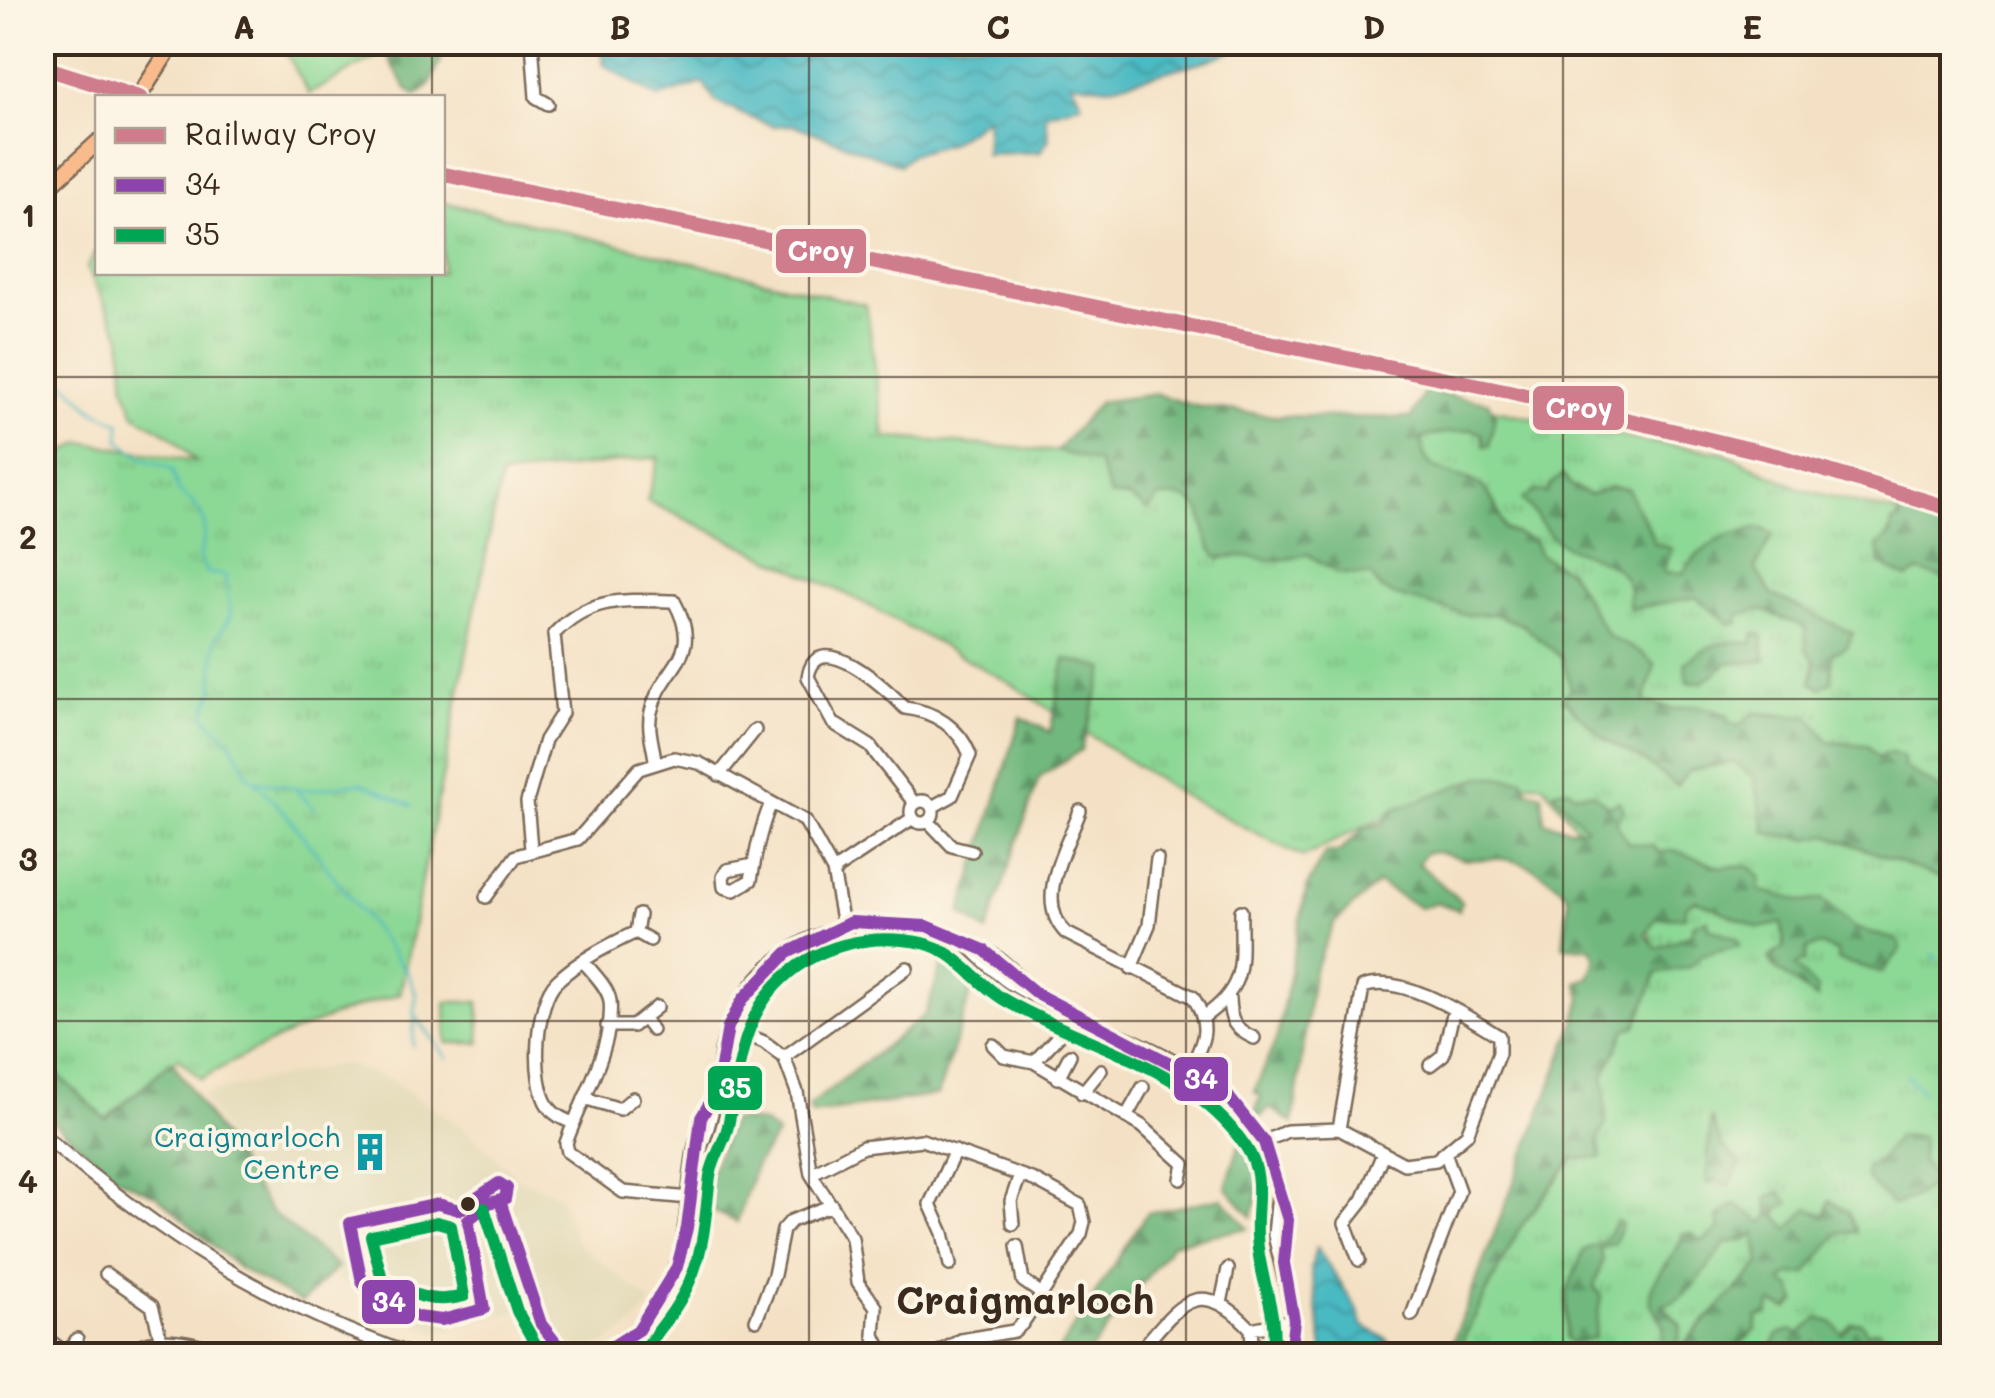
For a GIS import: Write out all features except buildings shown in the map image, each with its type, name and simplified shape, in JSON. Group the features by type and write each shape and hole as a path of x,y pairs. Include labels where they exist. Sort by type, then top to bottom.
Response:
{"main road":[{"path":"143,92 174,42"},
{"path":"42,193 95,145"}],"street":[{"path":"532,42 534,102 548,104"},
{"path":"531,849 527,802 544,740 562,713 554,634 572,615 591,604 674,601 684,619 687,638 680,663 652,706 649,724 656,760"},
{"path":"832,871 913,818 915,804 870,746 833,723 808,678 812,661 819,656 836,656 889,691 906,708 927,710 964,740 970,755 952,796 932,807 928,821"},
{"path":"720,775 755,730"},
{"path":"486,897 516,856 578,838 639,769 656,760 674,758 698,764 806,821 832,871 843,925"},
{"path":"915,804 922,800 932,807"},
{"path":"754,865 758,833 771,803"},
{"path":"1080,811 1052,889 1052,916 1066,934 1193,997 1205,1016 1205,1042 1189,1070"},
{"path":"913,818 920,823 928,821"},
{"path":"928,821 952,846 972,851"},
{"path":"1131,968 1150,925 1158,859"},
{"path":"1241,911 1239,981 1230,999 1230,1018 1238,1030 1254,1038"},
{"path":"636,932 638,916"},
{"path":"617,1356 659,1301 677,1266 701,1118 717,1090 728,1028 764,972 817,935 843,925 913,924 997,957 1037,994 1189,1070 1224,1092 1264,1142 1288,1220 1284,1264 1294,1320 1290,1356"},
{"path":"636,932 650,940"},
{"path":"573,1123 558,1116 544,1100 538,1018 555,982 636,932"},
{"path":"584,962 610,1000 607,1026 566,1143 568,1152 606,1182 630,1194 690,1198"},
{"path":"784,1057 906,968"},
{"path":"1264,1142 1288,1131 1338,1130 1382,1156 1415,1165 1446,1155 1467,1134 1502,1044 1499,1036 1409,990 1372,984 1363,987 1338,1130"},
{"path":"1205,1016 1230,999"},
{"path":"607,1026 622,1029 657,1008"},
{"path":"1034,1062 1061,1033 1072,1010"},
{"path":"1430,1065 1443,1055 1454,1010"},
{"path":"643,1018 652,1030"},
{"path":"728,1028 764,1042 784,1057 796,1092 811,1174 852,1238 858,1282 876,1307 874,1335 880,1354"},
{"path":"993,1045 1004,1056 1034,1062 1126,1117 1184,1164 1181,1179"},
{"path":"1058,1078 1070,1056"},
{"path":"1082,1092 1102,1070"},
{"path":"1126,1117 1144,1087"},
{"path":"584,1098 620,1109"},
{"path":"620,1109 633,1098"},
{"path":"620,1109 624,1124"},
{"path":"42,1134 116,1198 234,1277 332,1326 415,1356"},
{"path":"811,1174 871,1145 922,1140 1069,1196 1084,1214 1081,1234 1014,1331 960,1340 932,1356"},
{"path":"950,1265 943,1233 930,1204 955,1150"},
{"path":"1412,1315 1458,1191 1446,1155"},
{"path":"1359,1260 1346,1223 1364,1200 1382,1156"},
{"path":"1013,1224 1011,1201 1020,1175"},
{"path":"500,1201 539,1318 550,1339 566,1356"},
{"path":"756,1320 774,1274 783,1230 791,1221 832,1206"},
{"path":"1016,1246 1023,1280 1042,1294"},
{"path":"1221,1303 1228,1269"},
{"path":"106,1274 119,1291 152,1306 160,1340"},
{"path":"1157,1356 1140,1351 1178,1304 1194,1299 1221,1303 1251,1328 1253,1356"},
{"path":"537,1356 539,1318"},
{"path":"1251,1328 1294,1320"},
{"path":"46,1338 69,1354 77,1339"},
{"path":"122,1356 140,1343 160,1340 206,1343 232,1356"},
{"path":"596,1356 627,1340"}],"shaded area":[{"path":"344,1063 391,1080 465,1129 519,1179 560,1195 576,1242 652,1303 632,1326 605,1344 580,1349 562,1339 544,1305 433,1332 337,1280 336,1267 270,1211 202,1094"}],"green space":[{"path":"281,43 369,43 377,56 309,94"},
{"path":"380,43 429,43 441,60 428,87 417,95 407,89"},
{"path":"445,202 866,305 885,437 1062,452 1414,470 1415,428 1486,408 1647,442 1723,452 1801,489 1900,514 1886,540 1910,574 1945,566 1952,571 1952,1355 1455,1355 1519,1229 1573,1159 1606,1063 1658,958 1641,908 1542,783 1462,785 1303,857 1178,793 1013,685 853,597 647,501 659,457 501,476 400,994 298,1030 201,1079 178,1058 106,1131 43,1095 42,446 58,456 82,442 195,461 170,435 135,415 125,388 121,336 87,268 95,254 95,275 445,275"},
{"path":"1425,391 1488,402 1495,416 1489,446 1484,446 1482,434 1471,429 1429,436 1423,438 1427,461 1481,486 1492,500 1504,529 1533,540 1540,555 1569,571 1608,636 1642,653 1655,665 1644,702 1675,709 1696,705 1728,715 1728,721 1738,726 1754,713 1809,716 1829,742 1868,746 1877,758 1889,752 1902,757 1904,767 1952,797 1952,876 1935,876 1828,835 1808,839 1766,833 1754,777 1733,762 1688,771 1677,786 1641,759 1603,738 1563,699 1571,688 1562,658 1523,625 1494,614 1468,615 1396,596 1382,590 1371,576 1337,573 1307,554 1280,560 1241,556 1219,559 1211,549 1198,508 1190,501 1160,497 1148,510 1128,497 1110,495 1098,462 1057,451 1099,402 1156,394 1195,406 1276,416 1411,418"},
{"path":"1563,475 1572,486 1590,495 1611,487 1629,489 1653,542 1672,549 1663,572 1683,573 1707,548 1737,533 1761,528 1773,534 1755,568 1771,594 1853,633 1847,647 1832,653 1832,681 1821,688 1811,683 1816,662 1806,650 1805,627 1760,609 1738,615 1739,623 1730,624 1696,597 1630,609 1623,576 1607,563 1557,541 1522,499 1535,491 1547,493 1550,485"},
{"path":"1914,506 1952,519 1949,580 1919,571 1907,578 1880,564 1878,546 1891,535 1892,522 1900,520 1902,510"},
{"path":"1754,633 1762,635 1765,660 1728,663 1703,682 1688,683 1685,664 1692,658 1725,643 1752,644"},
{"path":"1065,659 1105,669 1081,750 1039,778 987,932 961,913 1021,717 1050,732"},
{"path":"1484,776 1523,779 1528,790 1542,794 1544,821 1570,829 1586,827 1553,792 1568,788 1574,793 1593,793 1608,806 1619,801 1624,810 1616,822 1628,843 1654,846 1659,853 1674,850 1719,867 1748,865 1761,877 1759,890 1805,902 1822,899 1854,928 1897,940 1901,949 1882,972 1838,960 1837,952 1820,945 1807,949 1805,960 1795,966 1817,989 1817,999 1772,966 1769,958 1784,947 1782,923 1759,928 1696,900 1687,905 1684,917 1656,918 1645,934 1657,948 1692,934 1694,923 1708,920 1709,928 1737,938 1740,945 1701,955 1690,967 1657,973 1636,1026 1626,1029 1604,1076 1606,1124 1598,1138 1601,1158 1572,1159 1519,1229 1455,1355 1448,1355 1576,1020 1582,997 1577,982 1589,978 1596,959 1591,948 1563,946 1569,898 1548,877 1521,863 1425,853 1418,863 1461,902 1459,910 1436,902 1420,908 1378,883 1334,923 1313,973 1293,1123 1270,1108 1261,1116 1255,1112 1261,1096 1254,1092 1277,1038 1307,886 1326,852 1339,852 1363,829 1385,822 1392,810"},
{"path":"947,951 975,979 938,1095 812,1114 809,1106 925,1015"},
{"path":"446,1002 479,1002 480,1043 447,1043"},
{"path":"42,1061 106,1119 172,1061 270,1211 337,1267 301,1303 237,1267 157,1196 118,1178 43,1113"},
{"path":"1711,1117 1721,1145 1741,1163 1729,1185 1715,1180 1709,1185 1706,1180"},
{"path":"732,1120 763,1123 777,1134 755,1166 737,1222 698,1204"},
{"path":"1243,1133 1264,1176 1252,1217 1226,1187"},
{"path":"1898,1137 1922,1137 1921,1160 1936,1180 1914,1198 1892,1205 1866,1178 1866,1168 1876,1163"},
{"path":"1780,1192 1789,1203 1779,1208 1777,1217 1789,1229 1808,1208 1825,1216 1830,1200 1848,1212 1857,1232 1838,1233 1806,1274 1789,1275 1782,1282 1792,1288 1796,1302 1788,1309 1771,1303 1768,1314 1758,1317 1756,1330 1726,1355 1679,1355 1676,1353 1760,1264 1755,1233 1747,1240 1726,1243 1690,1289 1663,1305 1681,1326 1679,1339 1666,1353 1661,1345 1664,1325 1650,1295 1682,1234 1691,1233 1702,1241 1720,1229 1718,1217 1735,1204 1763,1223 1769,1217 1767,1198"},
{"path":"1222,1198 1248,1228 1173,1243 1087,1355 1056,1355 1147,1213"},
{"path":"1617,1221 1622,1224 1614,1243 1600,1249 1603,1259 1594,1287 1601,1296 1594,1338 1571,1343 1566,1338 1567,1291 1584,1250 1604,1242"},
{"path":"1819,1318 1833,1323 1842,1334 1852,1323 1861,1322 1867,1333 1878,1330 1906,1355 1819,1355 1815,1342 1802,1355 1759,1355 1771,1348 1779,1334 1792,1330 1799,1334"}],"water":[{"path":"601,43 1252,43 1209,60 1108,87 1071,82 1082,103 1045,115 1049,139 1040,152 985,154 987,118 948,144 911,154 900,165 794,125 774,126 744,115 715,101 703,83 658,98 604,65"},
{"path":"1316,1247 1359,1311 1362,1325 1387,1339 1397,1355 1324,1355 1311,1269"}],"waterway":[{"path":"42,360 93,410 120,423 120,441 144,459 172,469 178,491 200,512 205,527 199,557 207,573 225,575 231,615 215,641 213,691 204,716 232,743 247,773 286,814 408,973 416,995 413,1046"},
{"path":"256,781 309,790 362,783 412,806"},
{"path":"295,789 315,809"},
{"path":"1933,954 1937,959"},
{"path":"415,1015 447,1058"},
{"path":"1906,1076 1923,1092"},
{"path":"1930,1099 1950,1117"}],"rail line":[{"name":"Croy","path":"42,67 131,95"},
{"name":"Croy","path":"445,175 1507,391 1778,456 1952,509"}],"transit line":[{"name":"34","path":"597,1356 638,1330 677,1267 687,1228 701,1118 717,1090 728,1027 743,999 787,953 851,922 927,926 984,950 1037,994 1224,1091 1264,1142 1288,1220 1284,1263 1294,1320 1290,1356"},
{"name":"35","path":"639,1356 676,1306 693,1273 703,1237 711,1170 728,1126 738,1070 754,1017 776,985 807,960 844,945 883,939 935,947 1003,999 1166,1077 1223,1119 1246,1147 1256,1169 1258,1251 1273,1321 1273,1354"},
{"name":"34","path":"499,1183 507,1188 505,1199 489,1203 468,1220 484,1309 442,1320 418,1317 370,1293 362,1282 350,1223 438,1204 459,1210 499,1183"},
{"name":"34","path":"500,1201 541,1324 566,1356"},
{"name":"35","path":"484,1208 517,1311 542,1356"},
{"name":"35","path":"437,1222 451,1226 464,1296 431,1299 382,1279 371,1236 437,1222"}],"place":[{"name":"Craigmarloch Centre","path":"370,1152"}],"district":[{"name":"Craigmarloch","path":"1025,1299"}]}
